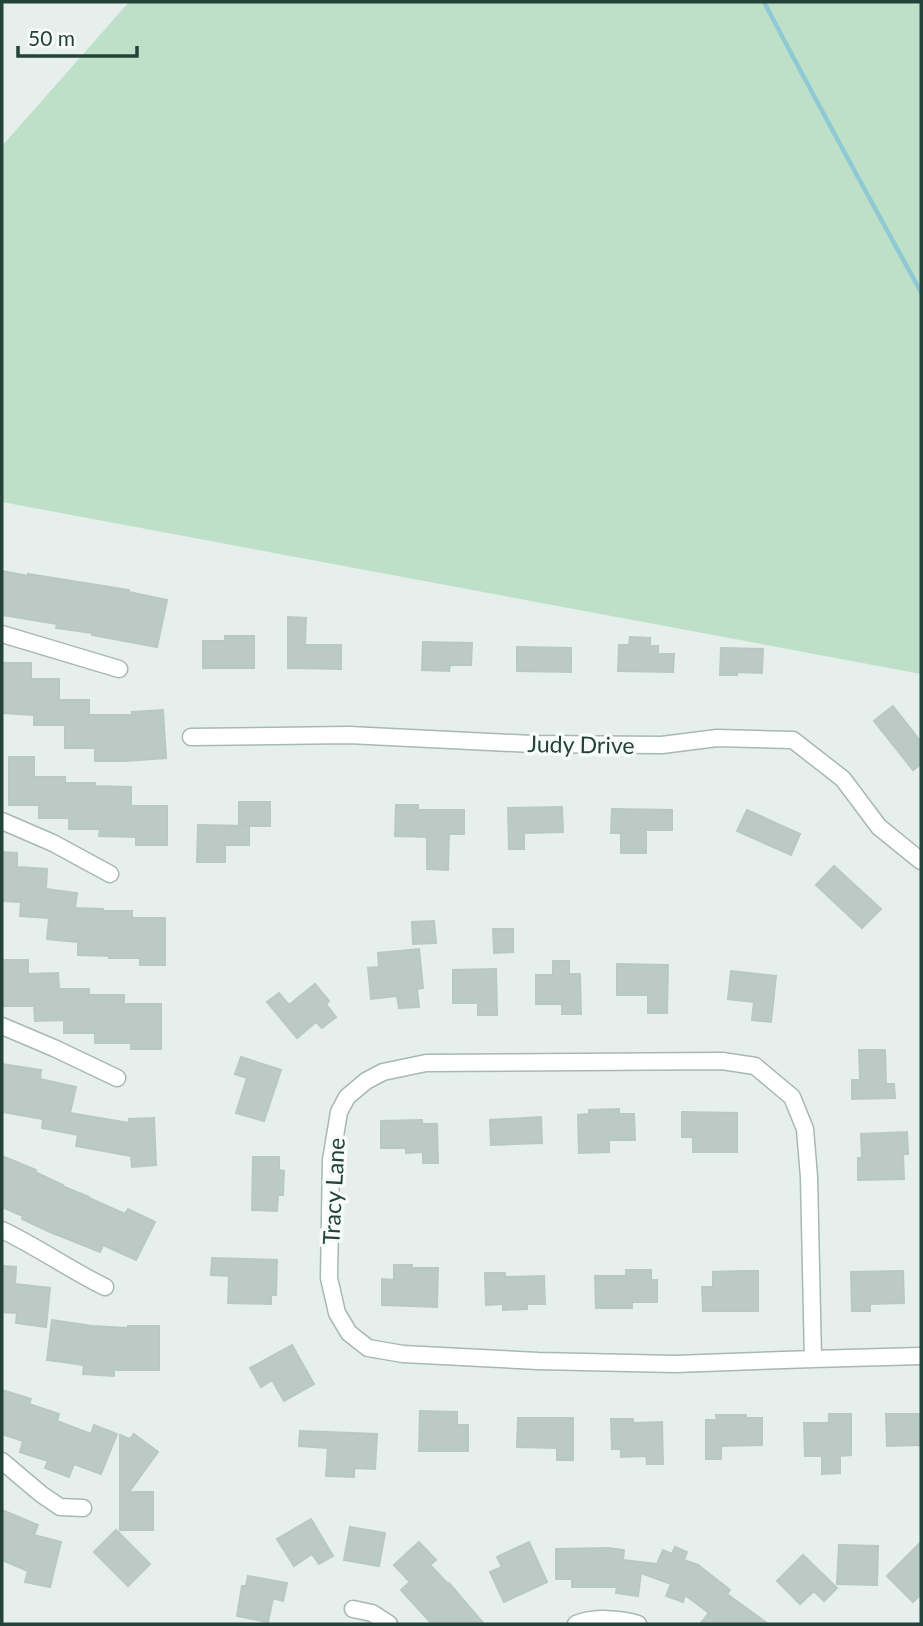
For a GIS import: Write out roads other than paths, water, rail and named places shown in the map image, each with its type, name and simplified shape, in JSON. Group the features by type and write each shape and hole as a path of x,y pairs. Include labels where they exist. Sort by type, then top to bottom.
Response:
{"street":[{"path":"2,634 119,669"},
{"name":"Judy Drive","path":"191,737 349,735 532,744 662,745 718,738 793,740 844,779 879,827 921,861"},
{"path":"2,821 53,843 110,874"},
{"path":"2,1026 117,1078"},
{"name":"Tracy Lane","path":"813,1359 809,1177 805,1129 792,1097 755,1066 722,1061 426,1063 383,1072 366,1081 347,1097 339,1112 331,1160 329,1278 337,1313 349,1333 368,1348 403,1354 675,1364 921,1356"},
{"path":"2,1230 105,1287"},
{"path":"2,1461 40,1494 60,1507 83,1508"},
{"path":"353,1609 372,1613 389,1624"},
{"path":"576,1624 604,1620 638,1624"}],"waterway":[{"path":"764,2 921,292"}]}
